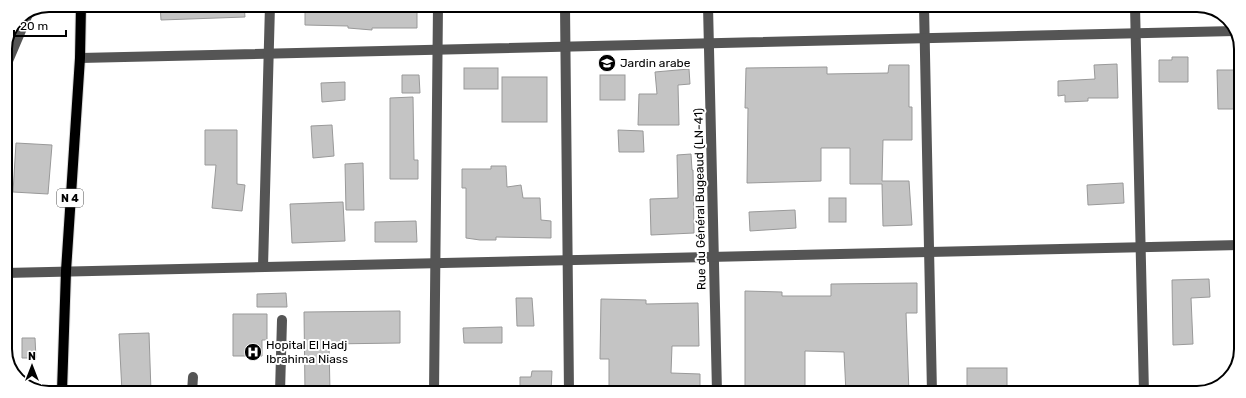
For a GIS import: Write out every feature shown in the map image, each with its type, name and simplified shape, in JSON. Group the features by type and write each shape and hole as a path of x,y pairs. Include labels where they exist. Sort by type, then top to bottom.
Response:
{"main road":[{"name":"N 4","path":"62,386 66,271 80,58 81,12"}],"street":[{"path":"263,267 270,12"},
{"path":"434,386 439,49 438,12"},
{"path":"565,12 570,386"},
{"name":"Rue du Général Bugeaud (LN-41)","path":"708,12 717,386"},
{"path":"924,12 932,386"},
{"path":"1135,12 1144,386"},
{"path":"12,49 20,26"},
{"path":"80,58 1229,31"},
{"path":"12,273 1234,245"},
{"path":"280,386 282,320"},
{"path":"192,377 192,386"}],"building":[{"path":"160,12 245,12 245,17 161,20"},
{"path":"305,12 417,12 417,28 372,28 372,30 348,28 348,26 305,25"},
{"path":"1172,57 1188,57 1188,82 1159,82 1159,60 1172,60"},
{"path":"1117,64 1118,98 1088,98 1088,101 1065,102 1065,95 1058,96 1058,81 1095,79 1094,65"},
{"path":"889,65 909,65 909,107 912,107 912,140 883,140 882,181 909,181 912,225 883,226 882,184 850,184 850,148 821,148 821,181 747,183 748,108 745,108 746,68 827,67 827,74 888,73"},
{"path":"464,68 498,68 498,89 464,89"},
{"path":"689,69 690,84 678,85 679,125 638,125 639,94 657,94 655,72"},
{"path":"1217,70 1234,70 1234,109 1218,109"},
{"path":"402,75 419,75 420,93 402,93"},
{"path":"600,75 625,75 625,100 600,100"},
{"path":"502,77 547,77 547,122 502,122"},
{"path":"345,82 345,100 322,102 321,83"},
{"path":"413,97 414,160 418,160 418,179 390,179 390,98"},
{"path":"332,125 334,156 313,158 311,126"},
{"path":"205,130 237,130 237,184 245,185 242,211 212,208 216,165 205,165"},
{"path":"618,130 643,131 644,152 619,152"},
{"path":"16,143 52,145 48,194 13,192"},
{"path":"691,154 693,170 694,233 651,235 650,199 678,198 677,155"},
{"path":"363,163 364,210 346,210 345,164"},
{"path":"491,166 506,166 507,187 521,185 523,198 540,198 541,220 551,221 551,238 496,237 496,240 480,240 466,238 466,188 462,188 462,169 491,169"},
{"path":"1123,183 1124,203 1088,205 1087,185"},
{"path":"829,198 846,198 846,222 829,222"},
{"path":"343,202 345,241 292,243 290,204"},
{"path":"795,210 796,228 750,231 749,212"},
{"path":"416,221 417,242 375,242 375,222"},
{"path":"1209,279 1210,297 1191,298 1193,344 1173,345 1172,280"},
{"path":"917,283 917,313 906,313 909,386 846,386 844,352 805,351 805,386 745,386 745,291 782,292 782,296 831,296 831,284"},
{"path":"286,293 287,307 257,307 257,294"},
{"path":"516,298 532,298 534,326 517,326"},
{"path":"601,299 646,300 646,304 698,303 699,346 672,346 671,373 700,374 700,386 609,386 609,359 600,359"},
{"path":"400,311 400,343 329,344 330,386 305,386 304,312"},
{"path":"233,314 267,314 267,340 262,340 262,356 233,356"},
{"path":"502,327 502,343 464,343 463,328"},
{"path":"149,333 151,386 122,386 119,334"},
{"path":"22,338 35,338 36,358 22,358"},
{"path":"967,368 1007,368 1007,386 967,386"},
{"path":"532,371 552,371 551,386 520,386 520,377 531,377"}],"place":[{"name":"Jardin arabe","path":"607,63"},
{"name":"Hopital El Hadj Ibrahima Niass","path":"253,352"}]}
